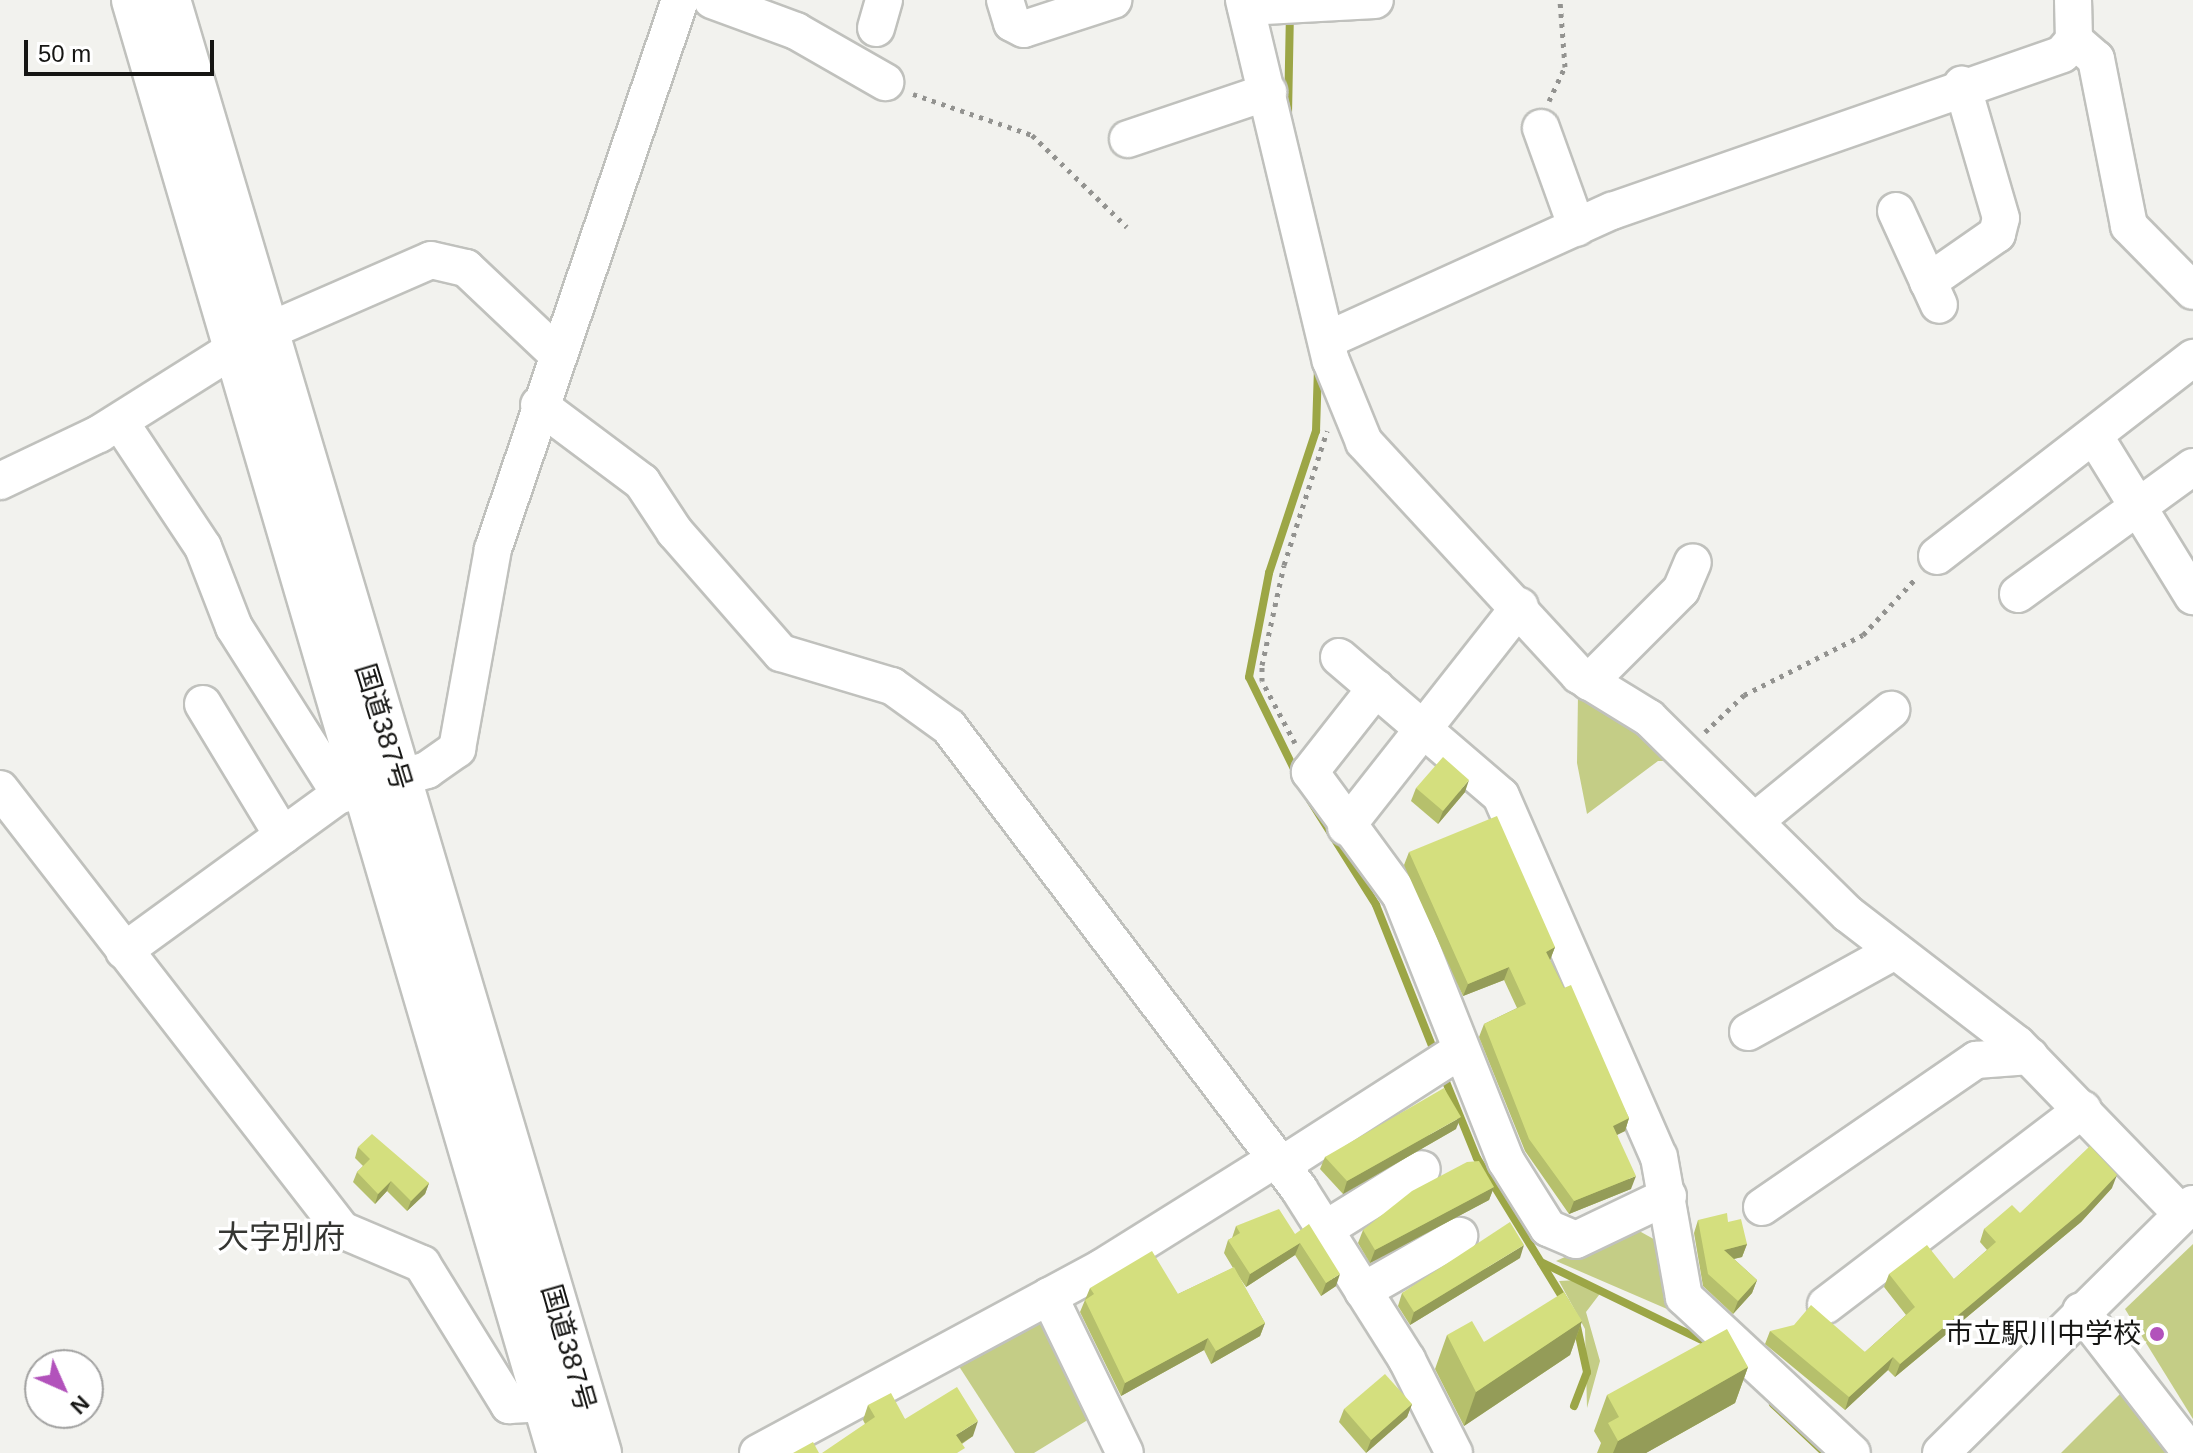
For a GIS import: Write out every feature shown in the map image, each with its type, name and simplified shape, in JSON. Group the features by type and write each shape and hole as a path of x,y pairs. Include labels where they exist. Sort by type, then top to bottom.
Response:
{"highway":[{"name":"国道387号","path":"134,0 250,339"},
{"name":"国道387号","path":"168,0 250,339 368,785 560,1453"},
{"name":"国道387号","path":"368,785 599,1453"}],"street":[{"path":"124,951 283,836 368,785 435,767 461,742 486,575 556,353 680,0"},
{"path":"712,0 796,31 885,82"},
{"path":"1005,0 1012,23 1024,29 1113,0"},
{"path":"1375,0 1245,3 1339,383 1374,454 1589,682 1638,709 1895,951 2030,1056 2186,1208 1941,1453"},
{"path":"1327,340 1577,228 1962,85 2062,54 2074,40 2073,0"},
{"path":"2074,40 2096,59 2129,226 2193,291"},
{"path":"1896,211 1933,294 1997,234 2001,218 1962,85"},
{"path":"1128,139 1268,92"},
{"path":"1541,128 1577,228"},
{"path":"0,481 120,422 250,339 439,259 466,268 556,353"},
{"path":"1937,556 2095,437 2193,358"},
{"path":"539,405 634,473 781,653 892,686 938,715 1279,1162 1363,1291 1454,1453"},
{"path":"120,422 203,547 234,627 368,785"},
{"path":"2095,437 2136,507 2190,586"},
{"path":"2018,594 2193,467"},
{"path":"1589,682 1681,590 1693,562"},
{"path":"1346,827 1520,606"},
{"path":"1339,657 1493,786 1509,810 1659,1157 1682,1292 1702,1331 1852,1453"},
{"path":"1376,688 1310,772 1346,827 1401,896 1502,1153 1552,1232 1585,1238 1668,1196"},
{"path":"203,704 283,836"},
{"path":"1755,821 1891,710"},
{"path":"0,789 342,1230 422,1264 509,1405 546,1403"},
{"path":"1748,1032 1895,951"},
{"path":"758,1453 1049,1296 1279,1162 1461,1050"},
{"path":"1762,1207 1976,1060 2030,1056"},
{"path":"1826,1305 2083,1109"},
{"path":"1324,1230 1422,1169"},
{"path":"1363,1291 1459,1236"},
{"path":"1049,1296 1125,1453"},
{"path":"2081,1311 2191,1453"}],"path":[{"path":"1541,128 1565,67 1560,0"},
{"path":"885,82 1032,135 1127,227"},
{"path":"1310,772 1262,681 1262,665 1339,383"},
{"path":"1685,751 1744,695 1863,635 1937,556"}],"green space":[{"path":"1578,694 1684,761 1658,761 1587,814 1577,763"},
{"path":"1632,1227 1659,1242 1674,1312 1556,1261"},
{"path":"2193,1244 2193,1419 2125,1309"},
{"path":"1579,1280 1602,1291 1586,1312 1600,1361 1587,1408 1585,1329 1559,1281"},
{"path":"1043,1314 1099,1413 1034,1453 1015,1453 953,1357"},
{"path":"2123,1391 2169,1453 2061,1453"}],"building":[{"path":"1443,757 1469,780 1443,811 1416,788"},
{"path":"1497,816 1555,947 1546,952 1564,988 1571,985 1629,1118 1613,1126 1636,1176 1574,1201 1529,1139 1484,1024 1526,1004 1509,967 1468,984 1409,852"},
{"path":"1444,1088 1461,1117 1347,1181 1325,1157"},
{"path":"372,1134 429,1183 411,1201 391,1181 378,1194 357,1172 370,1159 358,1147"},
{"path":"2090,1146 2117,1175 2085,1209 1900,1364 1893,1357 1849,1397 1770,1331 1794,1325 1811,1305 1865,1352 1915,1307 1889,1274 1927,1245 1954,1279 1996,1242 1984,1229 2012,1205 2020,1213"},
{"path":"1479,1161 1494,1187 1375,1250 1363,1230 1412,1191 1467,1162"},
{"path":"1279,1209 1295,1234 1309,1224 1340,1274 1326,1283 1300,1243 1250,1274 1228,1240 1240,1233 1236,1226"},
{"path":"1727,1213 1728,1222 1741,1219 1747,1244 1724,1250 1757,1280 1738,1301 1708,1274 1698,1220"},
{"path":"1510,1222 1524,1245 1414,1312 1402,1293"},
{"path":"1152,1251 1178,1294 1234,1267 1265,1323 1216,1351 1208,1338 1125,1383 1085,1300 1094,1294 1090,1288"},
{"path":"1564,1292 1582,1321 1476,1392 1447,1335 1472,1321 1484,1342"},
{"path":"1727,1329 1748,1367 1618,1441 1608,1423 1619,1417 1607,1395"},
{"path":"1385,1374 1412,1404 1371,1440 1344,1409"},
{"path":"957,1387 978,1421 956,1435 965,1448 957,1453 822,1453 875,1417 868,1405 891,1393 905,1419"},
{"path":"813,1442 819,1453 793,1453"}],"waterway":[{"path":"1288,115 1290,13"},
{"path":"1298,777 1249,677 1269,573 1316,431 1318,369"},
{"path":"1310,800 1376,905 1436,1056"},
{"path":"1442,1072 1477,1158 1566,1303"},
{"path":"1541,1262 1708,1343"},
{"path":"1574,1406 1587,1372 1576,1322"},
{"path":"1773,1404 1825,1453"}],"place":[{"name":"市立駅川中学校","path":"2157,1334"}],"district":[{"name":"大字別府","path":"281,1237"}]}
